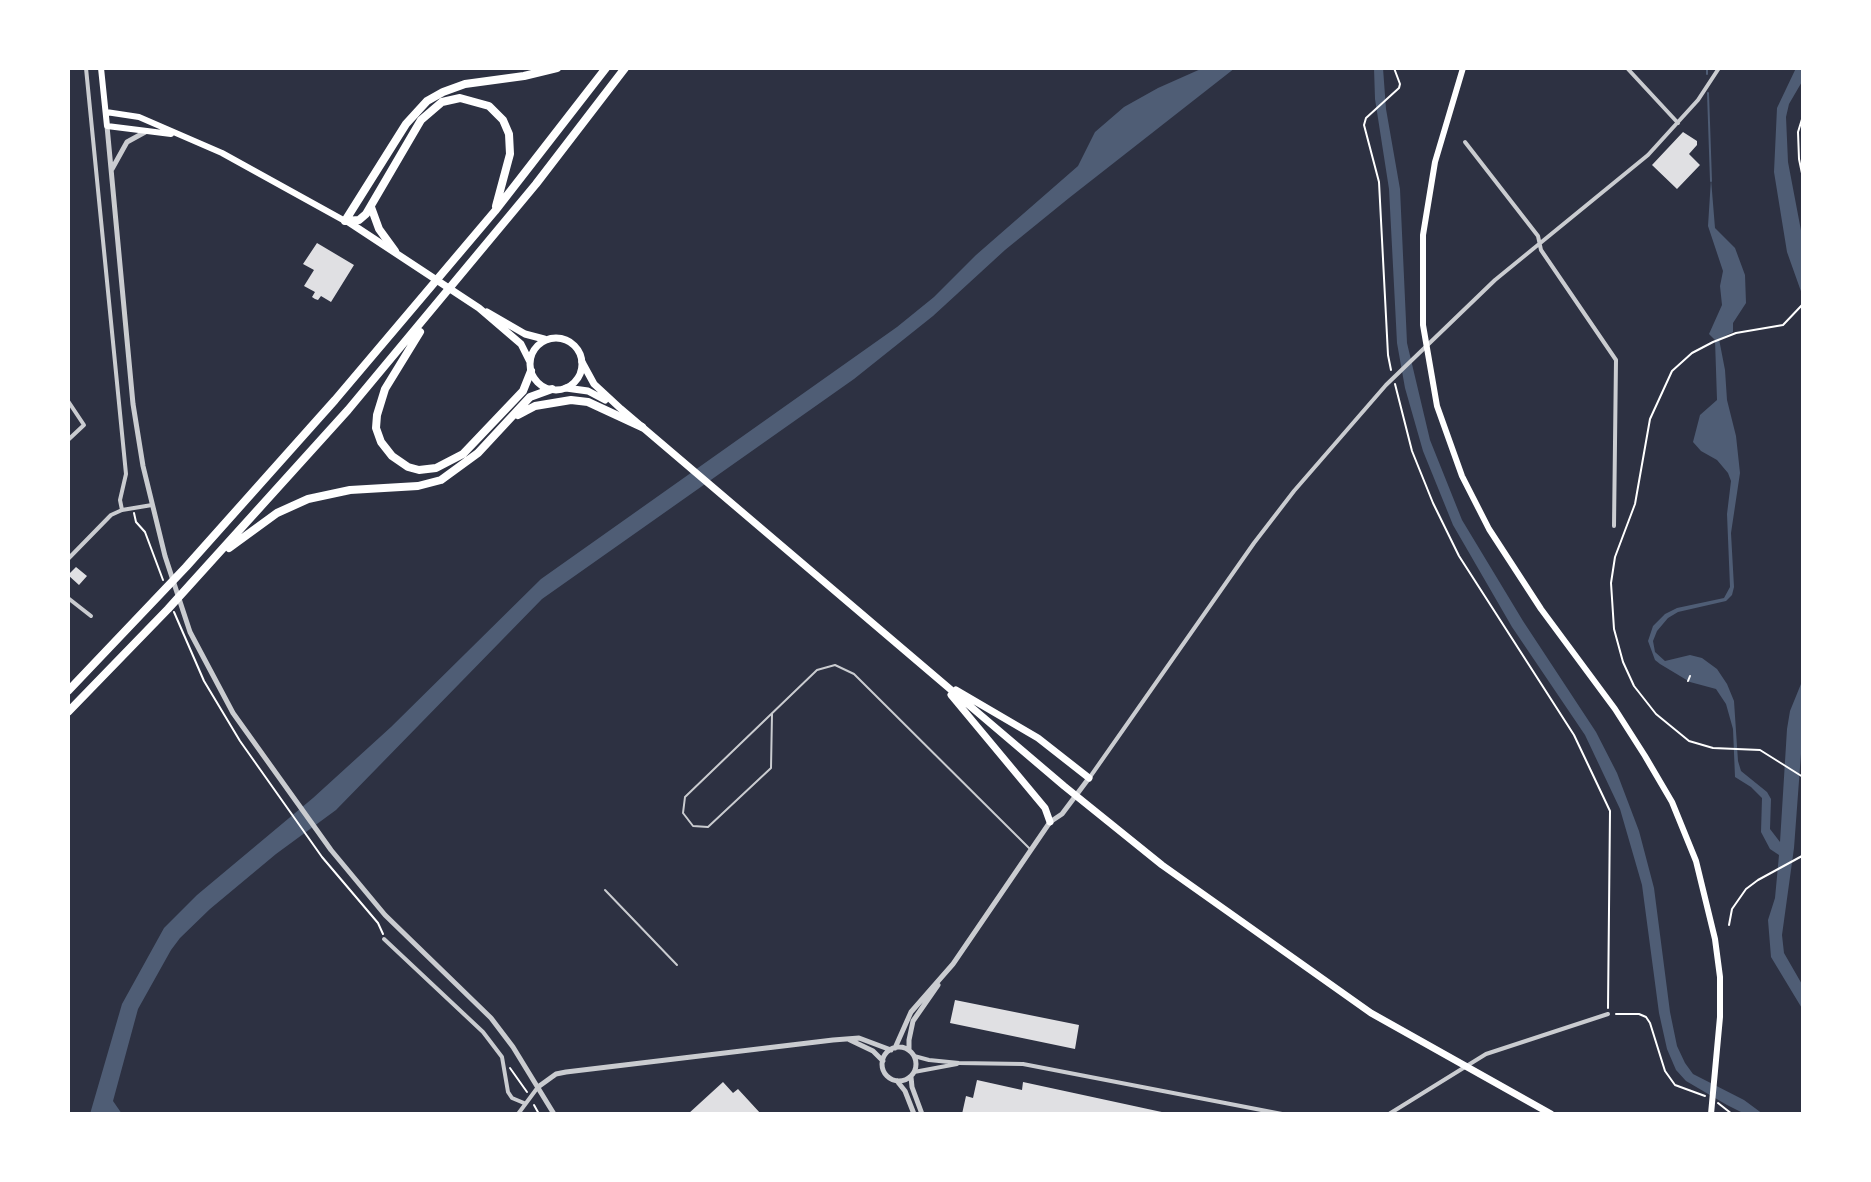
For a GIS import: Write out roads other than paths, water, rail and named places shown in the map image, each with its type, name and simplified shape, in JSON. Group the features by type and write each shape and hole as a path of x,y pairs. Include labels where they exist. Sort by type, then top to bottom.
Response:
{"highway":[{"path":"345,221 406,124 427,101 465,84 557,68"},
{"path":"68,691 186,567 430,289 606,68"},
{"path":"68,712 168,609 348,410 458,280 625,68"},
{"path":"345,221 359,220 421,120 442,102 467,98 494,110 509,134 510,154 495,211"},
{"path":"371,204 376,224 395,251"},
{"path":"433,310 385,389 379,407 378,435 397,461 414,469 426,469 441,466 458,457 517,398 527,385 530,366"},
{"path":"212,561 277,513 308,499 350,490 418,486 441,480 471,460 530,397 552,389"},
{"path":"508,422 535,406 571,400 588,402 642,427"}],"main road":[{"path":"101,68 107,126 179,135"},
{"path":"1463,68 1435,162 1423,235 1423,325 1437,406 1462,476 1489,529 1541,609 1615,709 1672,802 1684,831 1707,900 1718,964 1720,1017 1711,1114"},
{"path":"106,112 139,117 222,153 345,221 479,308 525,334 571,342 579,352 591,380 621,409 1064,786 1162,865 1371,1013 1551,1114"},
{"path":"479,308 521,344 538,383 552,389 588,391 621,409"},
{"path":"530,366 535,347 546,339"},
{"path":"566,388 578,378 582,362"},
{"path":"934,676 1038,738 1089,778"},
{"path":"934,676 989,738 1047,811 1050,822"}],"street":[{"path":"86,68 126,474 120,500 122,510"},
{"path":"1627,68 1678,123"},
{"path":"922,1114 912,1087 916,1062 909,1040 913,1021 1050,822 1062,814 1089,778 1254,543 1294,491 1386,385 1455,317 1539,242 1641,161 1678,123 1719,68"},
{"path":"107,126 133,404 152,505 176,594 190,632 233,713 331,850 385,915 491,1018 554,1114"},
{"path":"112,170 127,142 149,131"},
{"path":"1465,142 1538,236 1541,250 1616,360 1614,526"},
{"path":"68,401 84,425 68,440"},
{"path":"68,559 102,522 122,510 152,505"},
{"path":"68,598 91,616"},
{"path":"384,939 467,1014 502,1057 508,1092 512,1098 524,1103"},
{"path":"883,1061 893,1049 911,1012 941,980"},
{"path":"1389,1114 1486,1054 1608,1014"},
{"path":"518,1114 538,1087 556,1074 859,1038 929,1060 1023,1064 1282,1114"},
{"path":"849,1039 873,1051 883,1061 886,1074 905,1091 914,1114"},
{"path":"897,1081 959,1063"}],"lane":[{"path":"772,714 771,768 708,827 693,826 683,813 685,797 817,670 829,664 846,668 1031,851"},
{"path":"605,890 677,965"}],"water":[{"path":"1203,68 1235,68 1005,250 933,316 854,379 542,599 336,810 276,854 210,909 171,950 138,1009 113,1101 122,1114 90,1114 122,1004 164,928 197,895 313,798 391,727 541,579 897,327 1078,166 1095,132 1124,107"},
{"path":"1374,68 1383,68 1386,109 1400,189 1407,343 1430,440 1462,520 1523,621 1596,732 1617,773 1639,831 1654,888 1670,1012 1677,1046 1685,1063 1693,1074 1744,1100 1763,1114 1745,1114 1727,1105 1686,1081 1676,1070 1667,1049 1659,1013 1642,885 1620,809 1585,735 1512,627 1453,525 1423,451 1405,388 1397,343 1389,189 1375,99"},
{"path":"1796,68 1803,68 1803,80 1789,104 1786,117 1788,162 1803,241 1803,297 1787,252 1774,172 1777,108"},
{"path":"1711,179 1715,228 1735,248 1745,275 1746,303 1733,323 1733,332 1719,339 1740,473 1731,533 1734,587 1726,601 1678,612 1668,618 1653,641 1655,652 1665,661 1690,655 1702,658 1717,669 1727,684 1734,701 1741,771 1771,799 1770,829 1780,842 1787,729 1790,711 1803,679 1803,727 1794,848 1782,935 1784,953 1803,986 1803,1010 1771,957 1768,920 1775,898 1779,855 1770,849 1761,832 1762,798 1735,777 1733,729 1726,704 1716,689 1690,682 1655,660 1648,641 1653,626 1665,614 1677,608 1724,598 1730,587 1727,514 1731,481 1717,460 1693,442 1700,415 1717,400 1715,340 1709,334 1722,305 1720,286 1723,271 1708,226"}],"waterway":[{"path":"1707,68 1707,74"},
{"path":"1708,93 1711,181"}]}
